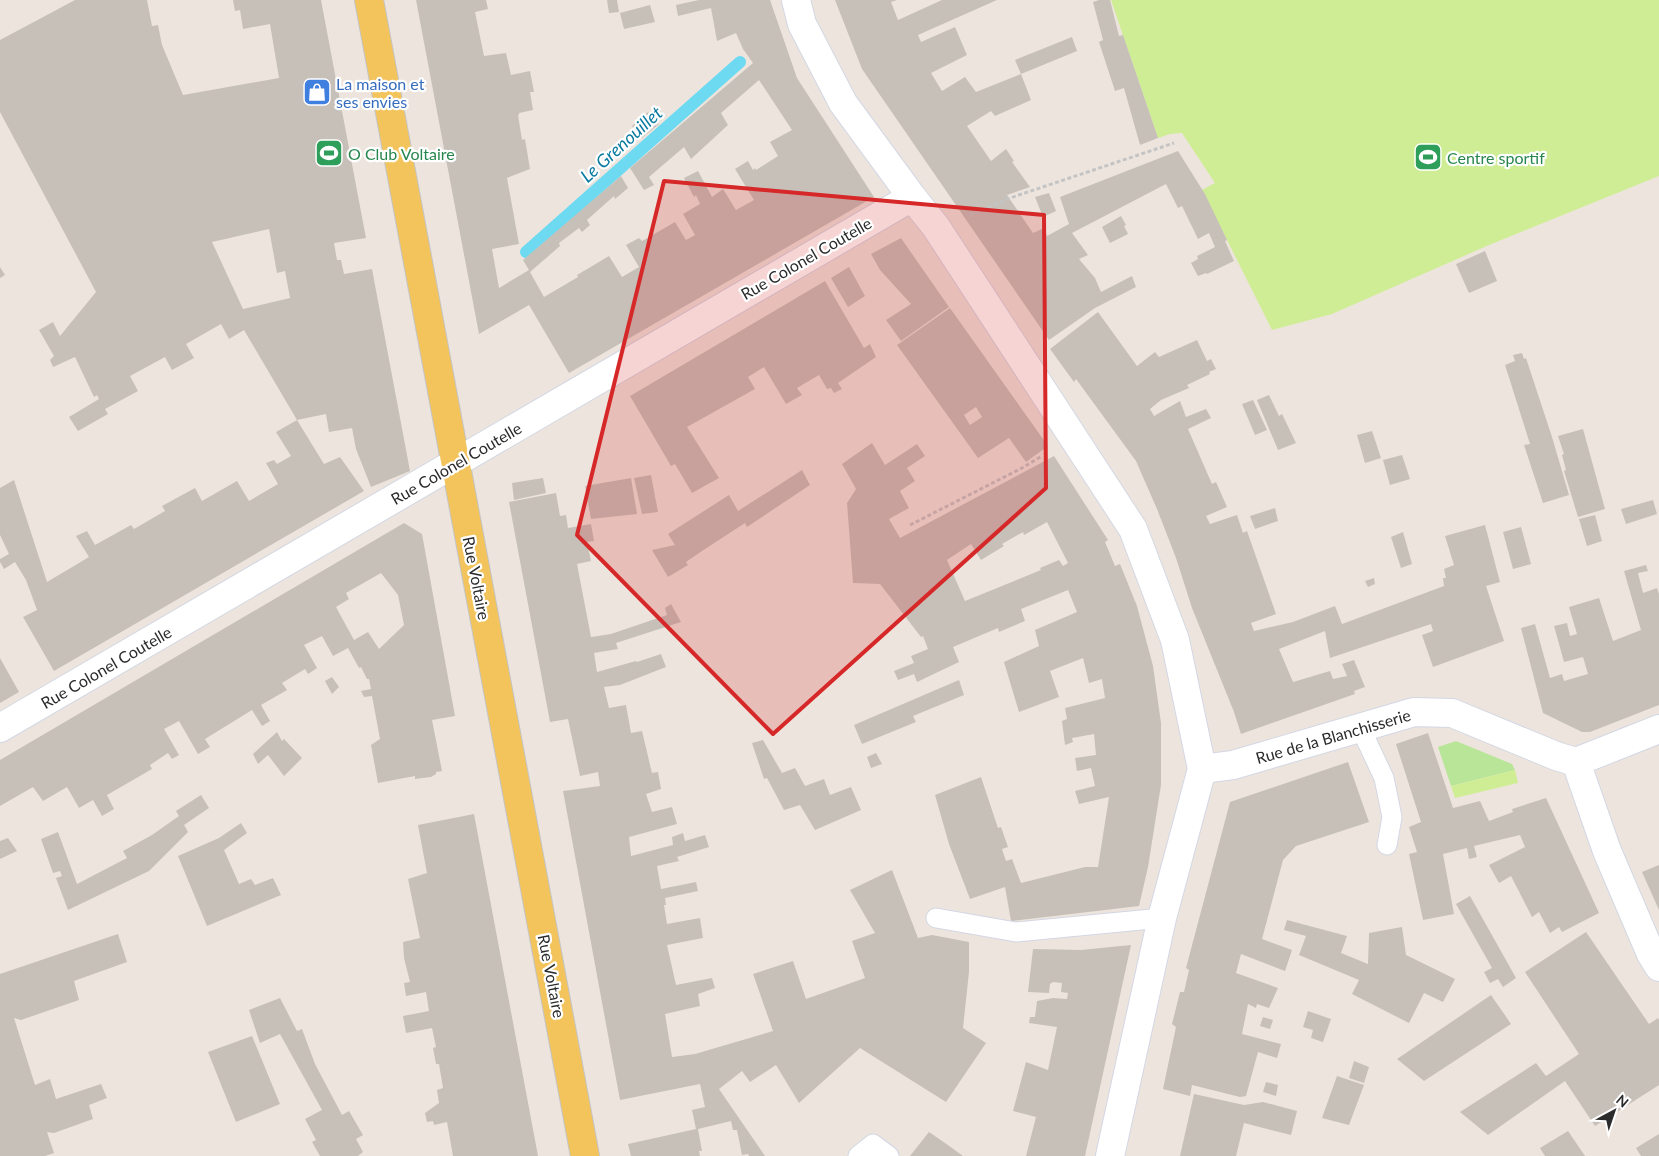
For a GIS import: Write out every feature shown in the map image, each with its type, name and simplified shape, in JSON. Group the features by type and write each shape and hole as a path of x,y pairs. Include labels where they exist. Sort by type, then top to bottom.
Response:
{"main road":[{"name":"Rue Voltaire","path":"369,0 585,1156"}],"street":[{"path":"796,0 802,24 843,103 936,227 1133,528 1175,640 1202,769 1162,918 1110,1156"},
{"name":"Rue Colonel Coutelle","path":"0,728 912,197"},
{"name":"Rue de la Blanchisserie","path":"1202,769 1233,765 1414,712 1452,713 1556,756 1576,762"},
{"path":"1659,729 1576,762 1607,851 1651,954 1659,967"}],"lane":[{"path":"1363,727 1384,778 1392,817 1387,846"},
{"path":"936,918 1016,932 1162,918"},
{"path":"858,1156 873,1144 889,1156"}],"path":[{"path":"936,227 1010,198 1174,143"},
{"path":"910,525 1022,468 1073,437"}],"highlighted area":[{"path":"664,181 1044,215 1046,488 773,734 577,535"}],"green space":[{"name":"Centre sportif","path":"1111,0 1659,0 1659,176 1489,245 1332,314 1272,330 1202,190 1215,183 1182,133 1158,138"},
{"path":"1456,741 1512,764 1515,770 1451,786 1438,747"},
{"path":"1515,770 1518,783 1455,798 1451,786"}],"building":[{"path":"75,0 147,0 152,26 158,25 162,45 183,95 279,78 270,24 243,29 240,10 235,11 233,0 321,0 366,238 334,243 337,260 341,260 344,274 372,269 410,471 371,487 356,449 352,428 329,432 326,414 297,420 244,330 229,339 221,324 186,344 194,358 172,370 165,357 130,376 138,391 105,409 108,414 78,431 69,417 99,399 97,395 94,397 75,357 53,367 50,360 54,356 39,330 53,322 60,336 96,292 0,112 0,40","holes":["269,229 277,273 285,271 290,298 243,309 212,242"]},
{"path":"416,0 486,0 488,9 475,12 484,56 506,53 511,75 530,71 534,92 530,92 533,110 519,113 518,115 522,140 525,139 530,169 507,178 519,244 492,249 499,288 529,270 523,260 621,176 628,188 615,199 614,196 587,220 590,225 582,232 579,228 559,243 560,246 530,272 544,297 609,256 622,277 639,267 626,245 639,238 642,241 675,222 686,240 695,235 683,214 700,204 684,178 698,171 712,197 723,189 736,210 754,200 735,169 748,161 753,170 755,168 756,170 778,156 770,142 792,130 759,80 721,113 728,125 691,159 684,147 649,177 654,185 644,190 630,168 753,63 743,49 736,33 717,41 711,8 678,16 676,5 699,0 770,0 797,78 874,197 569,373 529,305 479,334"},
{"path":"607,0 617,0 619,12 609,13"},
{"path":"835,0 897,0 891,2 898,20 942,0 997,0 918,35 921,42 955,27 967,55 931,73 942,91 965,77 976,92 1021,74 1031,100 995,116 991,111 967,126 991,161 1006,149 1014,161 1012,162 1030,187 1007,195 1033,233 1044,228 1047,236 1069,224 1060,197 1178,151 1205,194 1227,240 1225,241 1234,261 1207,274 1198,276 1191,263 1198,259 1197,256 1215,247 1209,233 1198,239 1182,206 1178,208 1166,184 1072,233 1088,255 1079,259 1095,278 1101,292 1132,276 1136,287 1095,308 1049,340 862,69"},
{"path":"1110,0 1119,36 1123,35 1158,138 1140,145 1124,88 1115,91 1099,42 1103,40 1093,2"},
{"path":"650,5 655,22 624,29 620,13"},
{"path":"1072,37 1077,51 1021,74 1015,60"},
{"path":"648,112 659,124 642,138 632,126"},
{"path":"1049,193 1056,211 1043,217 1035,197"},
{"path":"1121,216 1128,234 1110,243 1102,227"},
{"path":"901,238 949,307 901,341 886,320 911,304 880,270 871,254"},
{"path":"1485,251 1497,281 1469,293 1456,264"},
{"path":"0,267 5,275 0,278"},
{"path":"849,267 865,296 848,307 831,278"},
{"path":"825,281 864,348 870,344 876,357 838,383 842,389 834,393 831,388 827,389 819,375 797,388 802,395 786,404 764,367 748,377 755,389 687,427 719,478 692,493 675,464 671,466 630,396"},
{"path":"950,308 1048,446 1026,462 1009,438 978,458 897,345","holes":["976,407 982,417 970,425 964,415"]},
{"path":"1098,312 1137,366 1155,352 1159,357 1197,340 1207,361 1211,359 1216,369 1187,385 1189,388 1161,400 1150,409 1154,416 1180,401 1186,417 1206,409 1211,418 1188,429 1212,484 1216,482 1227,507 1206,516 1210,524 1237,515 1243,533 1247,531 1276,614 1251,623 1254,631 1293,622 1335,606 1342,624 1444,586 1443,578 1446,578 1444,569 1454,565 1445,536 1485,525 1500,582 1486,586 1504,641 1433,667 1422,635 1433,631 1431,624 1330,658 1325,631 1279,649 1293,682 1330,671 1333,679 1347,676 1342,664 1354,660 1365,687 1354,691 1355,694 1241,734 1192,608 1176,558 1136,461 1076,379 1074,382 1050,349"},
{"path":"1522,353 1524,359 1526,358 1569,495 1543,503 1524,445 1530,444 1505,365 1515,361 1513,355"},
{"path":"1269,395 1279,416 1282,414 1296,443 1278,450 1257,400"},
{"path":"1253,400 1267,430 1255,435 1242,404"},
{"path":"297,420 324,464 340,457 364,491 54,671 23,617 37,610 26,580 15,562 4,569 0,562 0,559 9,554 0,535 0,488 14,480 47,582 89,557 76,536 87,531 95,545 131,525 134,529 165,511 162,506 195,488 202,501 237,481 249,501 278,484 266,463 274,460 277,464 291,456 276,432"},
{"path":"1583,429 1605,509 1578,517 1564,471 1566,470 1562,455 1564,454 1558,436"},
{"path":"1372,431 1381,458 1365,463 1357,435"},
{"path":"872,443 885,465 917,444 925,456 907,468 915,481 900,491 909,508 889,519 900,538 1054,456 1108,540 1105,542 1115,566 1120,564 1137,606 1153,666 1161,723 1161,785 1148,867 1139,906 1011,921 1005,887 970,899 949,844 935,795 981,777 998,828 1001,827 1008,847 1002,849 1006,861 1012,859 1021,883 1085,867 1098,867 1109,797 1079,804 1075,791 1095,786 1091,768 1077,771 1075,758 1096,755 1094,734 1072,738 1073,742 1065,745 1062,721 1067,719 1065,708 1105,698 1102,679 1089,683 1083,658 1050,671 1059,697 1019,712 1004,662 1039,646 1035,630 1077,612 1068,590 1021,609 1025,621 999,632 998,628 953,647 959,662 917,682 914,674 898,680 894,671 914,663 911,656 928,649 923,636 921,637 880,584 853,583 847,503 856,489 842,464","holes":["1047,522 1068,563 1063,566 1059,560 1040,568 1041,570 965,601 947,560 971,544 981,560 1004,546 1002,544 1023,532 1024,535"]},
{"path":"1402,455 1410,479 1390,485 1383,460"},
{"path":"802,470 810,485 747,527 745,523 686,562 688,565 668,577 652,550 675,545 668,534 729,495 738,511"},
{"path":"651,475 658,512 642,514 634,478"},
{"path":"543,478 546,493 514,500 512,483"},
{"path":"631,478 637,514 591,519 585,486"},
{"path":"556,493 560,516 566,515 568,528 591,524 594,541 587,542 591,561 577,564 591,637 611,634 667,615 665,608 671,604 681,622 616,643 618,649 594,653 597,672 661,654 666,667 620,685 604,687 609,708 626,705 631,733 642,731 652,773 658,772 661,789 646,794 652,812 672,807 677,824 629,837 631,856 673,845 672,837 683,833 685,841 705,835 709,847 677,857 679,861 657,866 661,889 696,882 698,891 665,898 666,905 664,905 667,924 700,918 703,938 667,945 676,985 712,978 715,988 698,994 700,1006 665,1014 672,1057 695,1054 773,1031 753,974 793,961 806,999 865,978 852,941 875,933 850,890 892,870 918,938 932,935 969,942 969,972 963,1028 986,1043 946,1102 860,1048 799,1103 776,1065 750,1082 742,1071 719,1089 765,1156 742,1155 737,1130 733,1130 731,1121 698,1129 702,1151 699,1151 700,1156 631,1156 628,1144 696,1129 692,1110 705,1107 700,1084 620,1100 563,791 600,786 598,772 580,776 568,719 550,722 509,502"},
{"path":"1653,500 1657,514 1626,524 1621,509"},
{"path":"1275,508 1278,521 1255,529 1250,516"},
{"path":"1595,515 1602,541 1587,546 1579,519"},
{"path":"404,523 422,534 455,716 432,720 442,771 436,772 431,777 415,779 415,776 378,783 371,745 380,739 372,696 364,697 361,691 371,689 369,679 367,679 361,667 359,668 348,648 333,656 322,636 304,645 317,668 308,674 305,669 282,683 287,690 261,705 270,721 262,726 252,710 205,739 210,747 198,754 179,721 164,729 179,755 172,759 168,753 150,765 152,769 107,795 114,809 102,816 93,800 79,808 67,787 43,801 33,787 0,806 0,760","holes":["381,573 398,595 404,625 379,649 368,632 354,640 336,607 349,599 346,593"]},
{"path":"1521,527 1531,564 1513,569 1503,532"},
{"path":"1403,532 1412,564 1401,568 1391,537"},
{"path":"1646,565 1648,571 1638,573 1643,593 1657,588 1659,594 1659,705 1590,732 1582,732 1543,713 1521,628 1535,624 1550,678 1562,674 1564,681 1588,674 1583,657 1564,662 1554,626 1567,623 1570,636 1577,634 1569,607 1599,598 1613,641 1641,630 1624,571"},
{"path":"1374,578 1375,584 1368,587 1365,581"},
{"path":"0,658 19,692 0,703"},
{"path":"332,677 339,687 332,694 325,681"},
{"path":"959,680 964,695 913,716 916,722 862,744 854,725"},
{"path":"277,732 282,741 284,739 302,758 284,776 268,755 258,764 253,754"},
{"path":"1428,733 1453,808 1480,801 1489,821 1513,812 1512,809 1546,798 1599,913 1562,932 1559,927 1550,933 1539,912 1532,917 1511,876 1499,883 1489,865 1525,847 1520,835 1474,846 1477,857 1469,859 1467,848 1443,854 1454,914 1423,920 1409,854 1417,852 1409,827 1421,822 1396,744"},
{"path":"763,740 782,773 795,768 805,786 824,779 830,795 851,787 861,810 815,830 800,805 784,810 767,778 764,779 752,743"},
{"path":"876,753 882,764 871,768 867,757"},
{"path":"1348,762 1369,822 1296,846 1283,860 1262,939 1292,950 1285,971 1241,954 1236,973 1278,988 1269,1008 1257,1004 1256,1008 1248,1004 1242,1034 1281,1044 1277,1058 1258,1052 1246,1096 1240,1097 1192,1085 1190,1096 1163,1089 1176,1027 1172,1024 1180,992 1184,992 1189,970 1186,968 1230,802"},
{"path":"201,795 209,808 184,825 188,832 149,871 68,910 56,878 62,876 60,871 53,873 41,839 58,832 77,884 127,858 123,851 152,835 179,816 176,811"},
{"path":"474,814 538,1156 453,1156 447,1122 434,1125 433,1121 427,1122 425,1113 439,1103 437,1090 443,1088 439,1064 436,1064 433,1048 436,1047 432,1028 406,1033 403,1016 429,1011 426,992 406,996 404,983 410,982 404,958 403,942 420,938 408,879 427,873 418,825"},
{"path":"241,823 247,833 224,850 239,884 251,879 255,885 273,878 281,895 207,926 178,856 219,838"},
{"path":"8,838 17,851 0,859 0,841"},
{"path":"1659,865 1659,910 1642,872"},
{"path":"1470,896 1516,978 1503,987 1498,979 1490,983 1484,972 1492,968 1456,904"},
{"path":"1287,920 1347,936 1341,953 1368,964 1369,933 1402,927 1406,955 1455,979 1443,1002 1424,993 1409,1023 1352,994 1359,980 1299,955 1306,936 1284,930"},
{"path":"1586,932 1649,1024 1658,1018 1659,1020 1659,1085 1595,1126 1565,1081 1488,1135 1460,1112 1536,1063 1546,1076 1579,1054 1525,972"},
{"path":"118,934 127,962 74,981 79,1000 21,1020 14,1018 35,1085 50,1079 56,1099 101,1084 107,1098 89,1105 93,1119 54,1133 47,1132 54,1153 45,1156 0,1156 0,974"},
{"path":"1131,945 1085,1156 1026,1156 1036,1117 1013,1111 1026,1062 1048,1070 1057,1027 1029,1023 1030,1017 1035,1017 1037,1001 1053,998 1067,999 1068,993 1061,992 1062,983 1053,982 1050,984 1049,993 1028,992 1033,949 1081,950"},
{"path":"1491,995 1511,1024 1424,1081 1397,1059"},
{"path":"280,998 297,1031 302,1029 315,1064 342,1115 349,1111 363,1135 356,1139 363,1152 358,1156 320,1156 312,1142 316,1140 305,1119 322,1110 280,1034 260,1043 249,1010"},
{"path":"1308,1011 1331,1019 1323,1042 1311,1038 1313,1030 1303,1027"},
{"path":"1263,1017 1273,1020 1270,1029 1260,1026"},
{"path":"252,1036 280,1104 236,1122 208,1052"},
{"path":"1354,1061 1369,1067 1364,1083 1349,1078"},
{"path":"1337,1076 1364,1085 1349,1125 1322,1118"},
{"path":"1266,1082 1278,1085 1276,1096 1263,1092"},
{"path":"1194,1094 1244,1105 1263,1102 1297,1111 1291,1135 1244,1123 1236,1156 1180,1156"},
{"path":"1568,1131 1585,1156 1545,1156 1540,1148"},
{"path":"929,1132 945,1143 963,1156 910,1156"},
{"path":"1659,1134 1659,1156 1641,1156 1636,1148"}],"waterway":[{"name":"Le Grenouillet","path":"526,252 740,62"}],"place":[{"name":"La maison et ses envies","path":"317,92"},
{"name":"O Club Voltaire","path":"329,153"},
{"name":"Centre sportif","path":"1428,157"}]}
